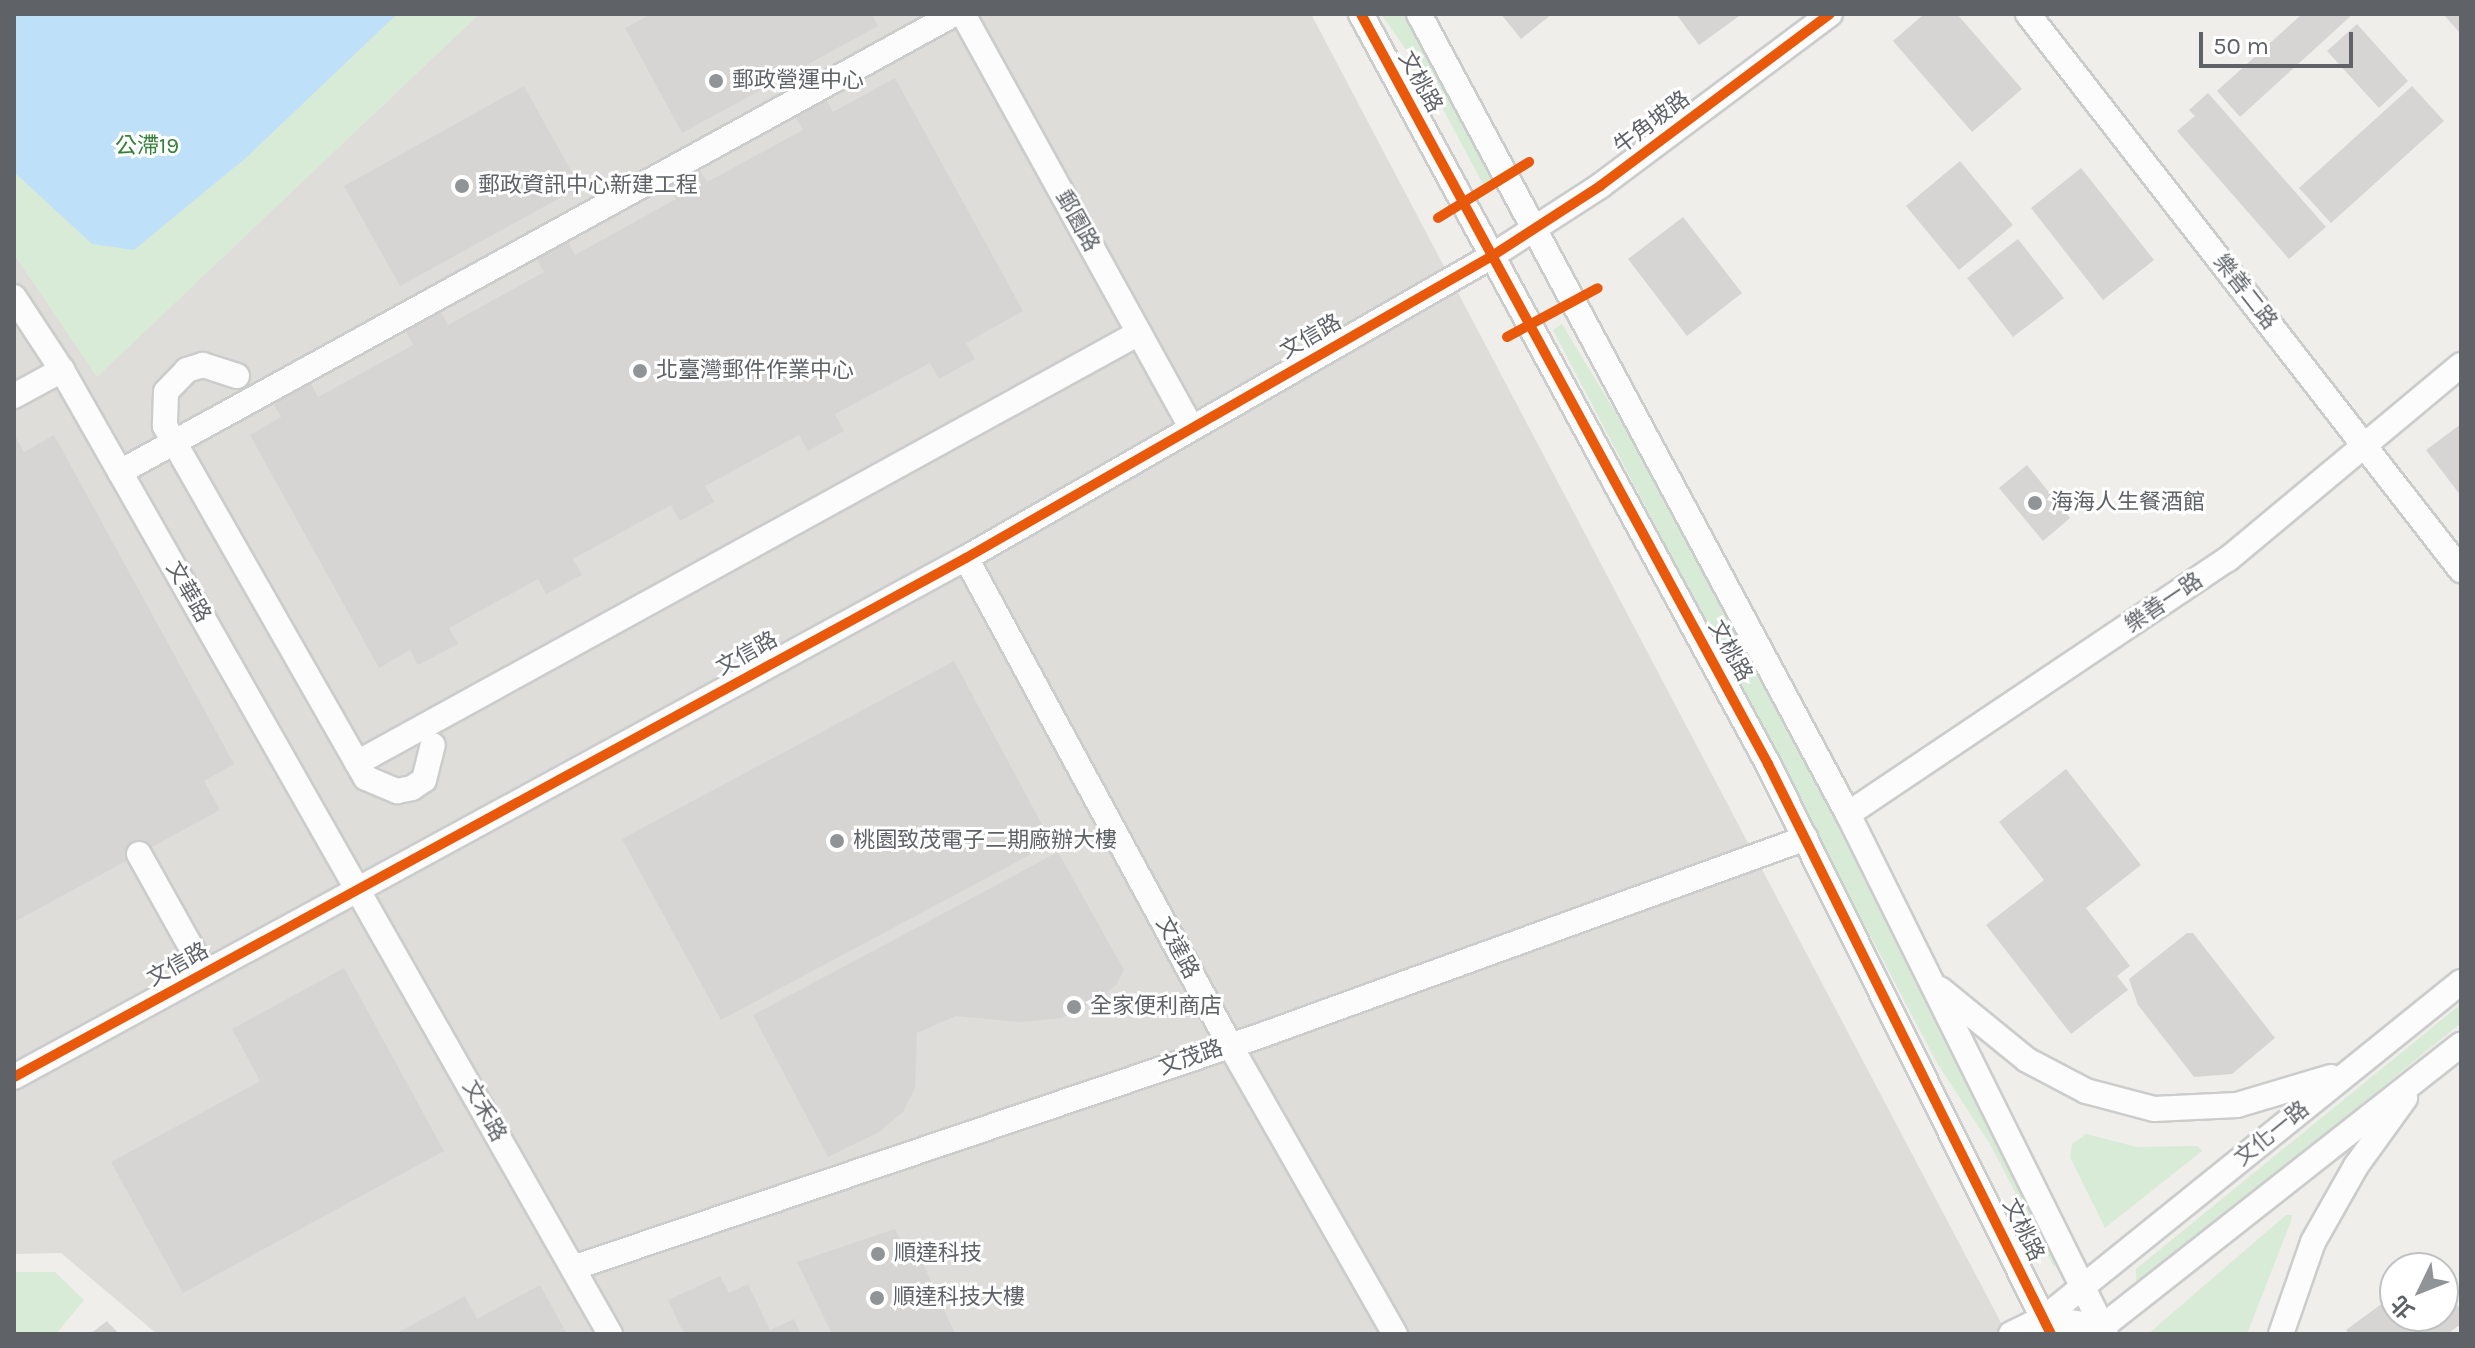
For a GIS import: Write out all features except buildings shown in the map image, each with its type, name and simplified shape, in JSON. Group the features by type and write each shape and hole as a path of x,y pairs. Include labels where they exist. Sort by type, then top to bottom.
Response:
{"street":[{"path":"120,472 954,14"},
{"name":"郵園路","path":"963,14 1192,428"},
{"name":"文桃路","path":"1361,14 1806,838 2048,1326"},
{"name":"文桃路","path":"1419,14 1538,229 1848,814 2083,1287"},
{"name":"牛角坡路","path":"1492,256 1538,229 1830,14"},
{"name":"樂善二路","path":"2028,14 2461,570"},
{"name":"文信路","path":"14,1077 966,558 1492,256"},
{"name":"文華路","path":"17,308 62,370 358,889"},
{"path":"357,763 1139,333"},
{"path":"237,376 203,365 175,380 162,415 174,441 366,778 397,791 424,780 433,745"},
{"name":"樂善一路","path":"1848,814 2228,559 2366,448 2461,365"},
{"path":"14,396 62,370"},
{"name":"文達路","path":"966,558 1230,1045 1395,1334"},
{"name":"文茂路","path":"573,1268 1230,1045 1806,838"},
{"path":"139,854 205,972"},
{"name":"文禾路","path":"358,889 610,1334"},
{"name":"文化一路","path":"2048,1326 2083,1287 2461,982"},
{"path":"1932,983 2027,1060 2086,1091 2154,1109 2237,1105 2352,1069"},
{"name":"文化一路","path":"2104,1330 2461,1045"},
{"path":"2281,1334 2313,1242 2356,1166 2420,1077"},
{"path":"2083,1287 2104,1330"},
{"path":"2011,1334 2048,1326 2104,1330"}],"shaded area":[{"path":"479,14 1311,14 2007,1334 157,1334 61,1253 14,1254 14,254 97,376"}],"green space":[{"name":"公滯19","path":"14,14 479,14 97,377 14,254"},
{"path":"1381,14 1403,14 1493,182 1484,186 1428,81"},
{"path":"1562,324 1666,496 1768,679 2059,1259 2054,1267 1990,1144 1937,1063 1553,330"},
{"path":"2461,1004 2461,1023 2146,1280 2136,1281 2136,1269"},
{"path":"2086,1134 2137,1147 2198,1146 2202,1151 2105,1228 2070,1157 2072,1144"},
{"path":"2286,1215 2292,1215 2291,1221 2247,1334 2148,1334"},
{"path":"14,1272 55,1272 84,1300 56,1334 14,1334"}],"water":[{"name":"公滯19","path":"14,14 397,14 247,157 134,250 92,244 14,172"}],"cycle path":[{"path":"1361,14 1768,764 2051,1334"},
{"path":"14,1077 966,558 1492,256 1600,186 1830,14"},
{"path":"1438,218 1529,162"},
{"path":"1507,337 1598,288"}],"place":[{"name":"郵政營運中心","path":"716,81"},
{"name":"郵政資訊中心新建工程","path":"462,186"},
{"name":"北臺灣郵件作業中心","path":"640,371"},
{"name":"海海人生餐酒館","path":"2035,503"},
{"name":"桃園致茂電子二期廠辦大樓","path":"837,841"},
{"name":"全家便利商店","path":"1074,1007"},
{"name":"順達科技","path":"878,1254"},
{"name":"順達科技大樓","path":"877,1298"}]}
